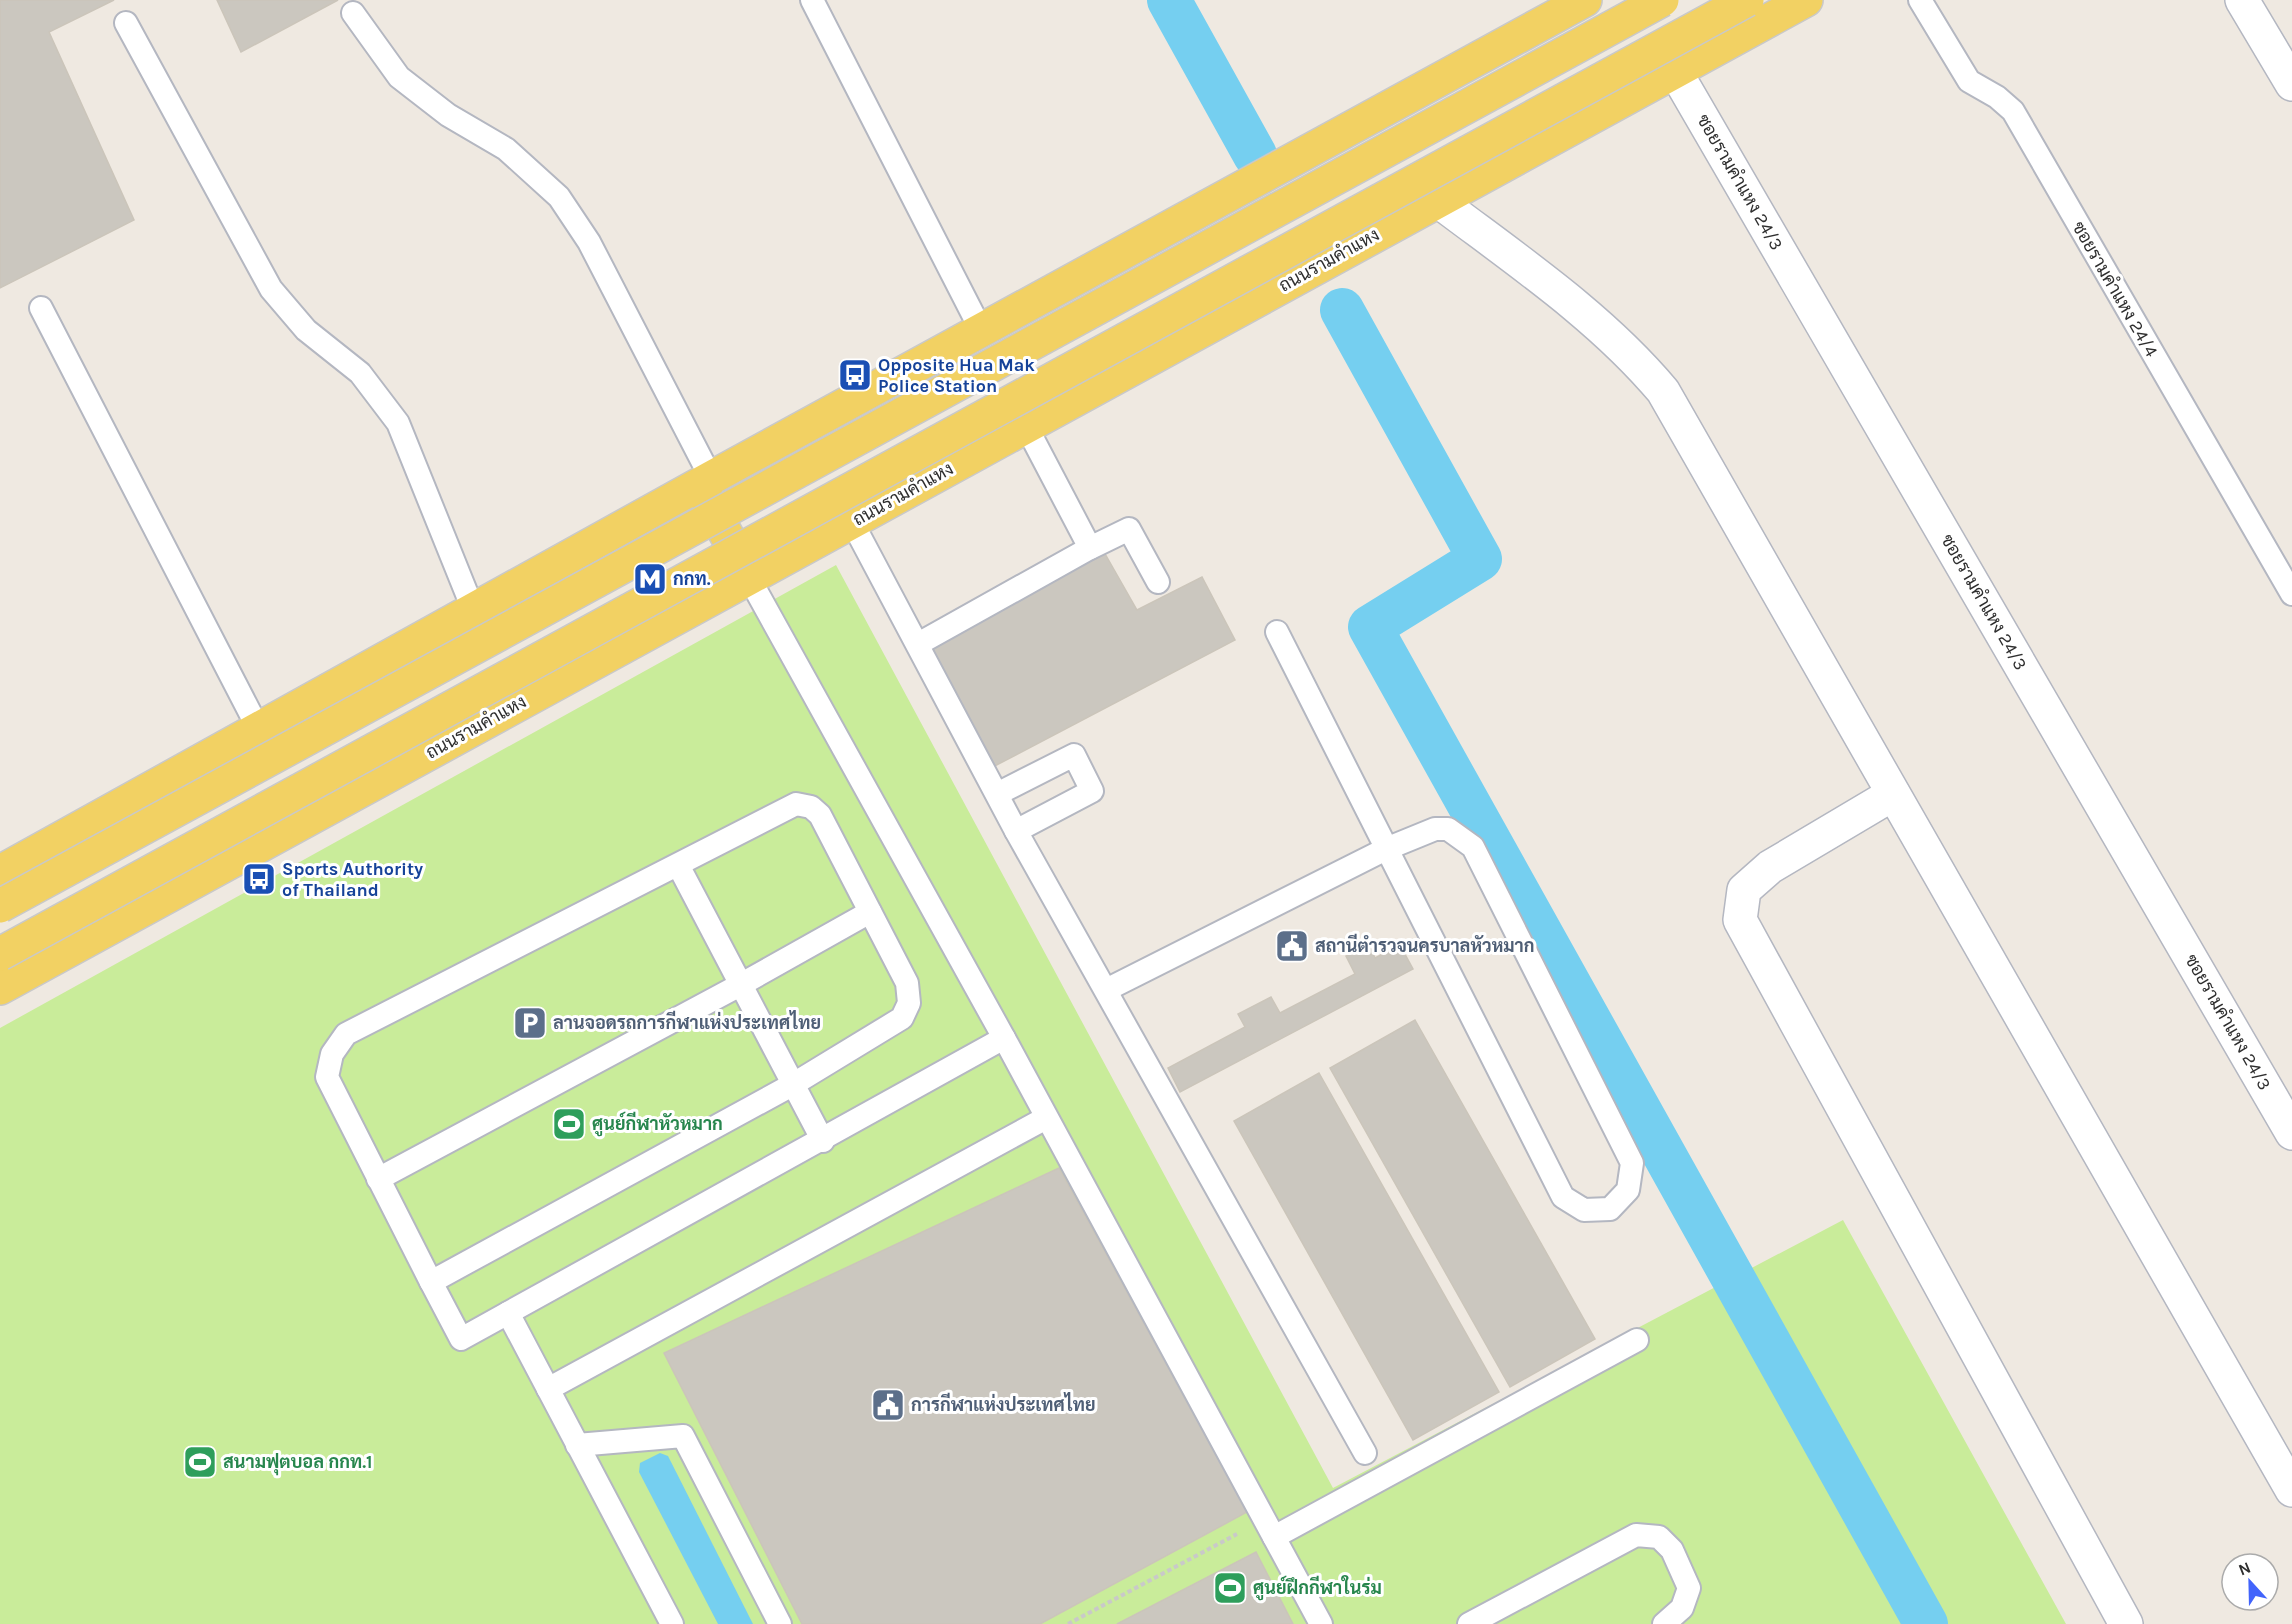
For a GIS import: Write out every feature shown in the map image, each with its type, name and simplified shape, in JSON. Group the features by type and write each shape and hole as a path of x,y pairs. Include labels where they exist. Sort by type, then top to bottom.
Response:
{"main road":[{"path":"2,866 259,730 705,481 1585,0"},
{"path":"0,906 1662,0"},
{"name":"ถนนรามคำแหง","path":"0,954 1747,0"},
{"name":"ถนนรามคำแหง","path":"0,988 1806,0"},
{"path":"800,430 852,522"},
{"path":"705,481 749,578"}],"street":[{"path":"2242,0 2292,84"},
{"name":"ซอยรามคำแหง 24/3","path":"1675,71 2292,1133"},
{"path":"1437,200 1550,285 1644,369 1663,391 2292,1490"},
{"path":"1893,794 1770,867 1744,890 1740,920 2126,1624"}],"lane":[{"path":"812,0 981,330"},
{"name":"ซอยรามคำแหง 24/4","path":"1920,0 1969,81 1997,97 2013,111 2292,594"},
{"path":"353,13 399,77 448,115 506,149 560,197 590,242 705,481"},
{"path":"126,23 271,289 306,330 360,373 398,423 473,609"},
{"path":"41,308 259,730"},
{"path":"1026,426 1090,548"},
{"path":"852,522 1016,831 1365,1453"},
{"path":"918,644 1090,548 1129,529 1158,582"},
{"path":"749,578 1004,1038 1321,1624"},
{"path":"1106,990 1386,849 1435,829 1448,829 1473,847 1632,1163 1628,1190 1610,1209 1584,1210 1563,1197 1386,849 1277,632"},
{"path":"997,794 1074,755 1092,791 1016,831"},
{"path":"430,1282 792,1086 902,1018 909,1003 907,983 820,815 796,804 346,1034 332,1054 327,1077 430,1282 461,1339 823,1141 1004,1038"},
{"path":"678,865 792,1086 823,1141"},
{"path":"378,1179 740,985 870,912"},
{"path":"548,1389 1046,1118"},
{"path":"508,1313 672,1624"},
{"path":"1269,1528 1637,1340"},
{"path":"577,1445 683,1436 780,1624"},
{"path":"1469,1624 1636,1535 1659,1537 1672,1550 1689,1588 1682,1608 1664,1624"}],"path":[{"path":"1068,1624 1269,1528"}],"green space":[{"name":"ศูนย์กีฬาหัวหมาก","path":"836,565 1333,1488 1843,1220 2066,1624 0,1624 0,1028"}],"water":[{"path":"660,1453 668,1456 753,1624 718,1624 639,1472 640,1463"}],"building":[{"path":"0,0 114,0 49,32 134,220 0,288"},
{"path":"217,0 338,0 241,52"},
{"path":"1104,552 1137,610 1202,577 1235,640 989,769 925,648"},
{"path":"1369,945 1375,958 1400,945 1413,969 1180,1092 1168,1068 1245,1027 1238,1014 1271,997 1280,1013 1355,974 1346,956"},
{"path":"1415,1020 1595,1339 1510,1387 1330,1068"},
{"path":"1319,1073 1499,1392 1413,1440 1234,1121"},
{"path":"1059,1168 1247,1512 1040,1624 802,1624 664,1353"},
{"name":"ศูนย์ฝึกกีฬาในร่ม","path":"1256,1552 1293,1624 1117,1624"}],"waterway":[{"path":"1169,0 1255,155"},
{"path":"1342,310 1480,559 1370,627 1926,1624"}],"place":[{"name":"Opposite Hua Mak Police Station","path":"855,375"},
{"name":"กกท.","path":"650,579"},
{"name":"Sports Authority of Thailand","path":"259,879"},
{"name":"สถานีตำรวจนครบาลหัวหมาก","path":"1292,946"},
{"name":"ลานจอดรถการกีฬาแห่งประเทศไทย","path":"530,1023"},
{"name":"ศูนย์กีฬาหัวหมาก","path":"569,1124"},
{"name":"การกีฬาแห่งประเทศไทย","path":"888,1405"},
{"name":"สนามฟุตบอล กกท.1","path":"200,1462"},
{"name":"ศูนย์ฝึกกีฬาในร่ม","path":"1230,1588"}]}
